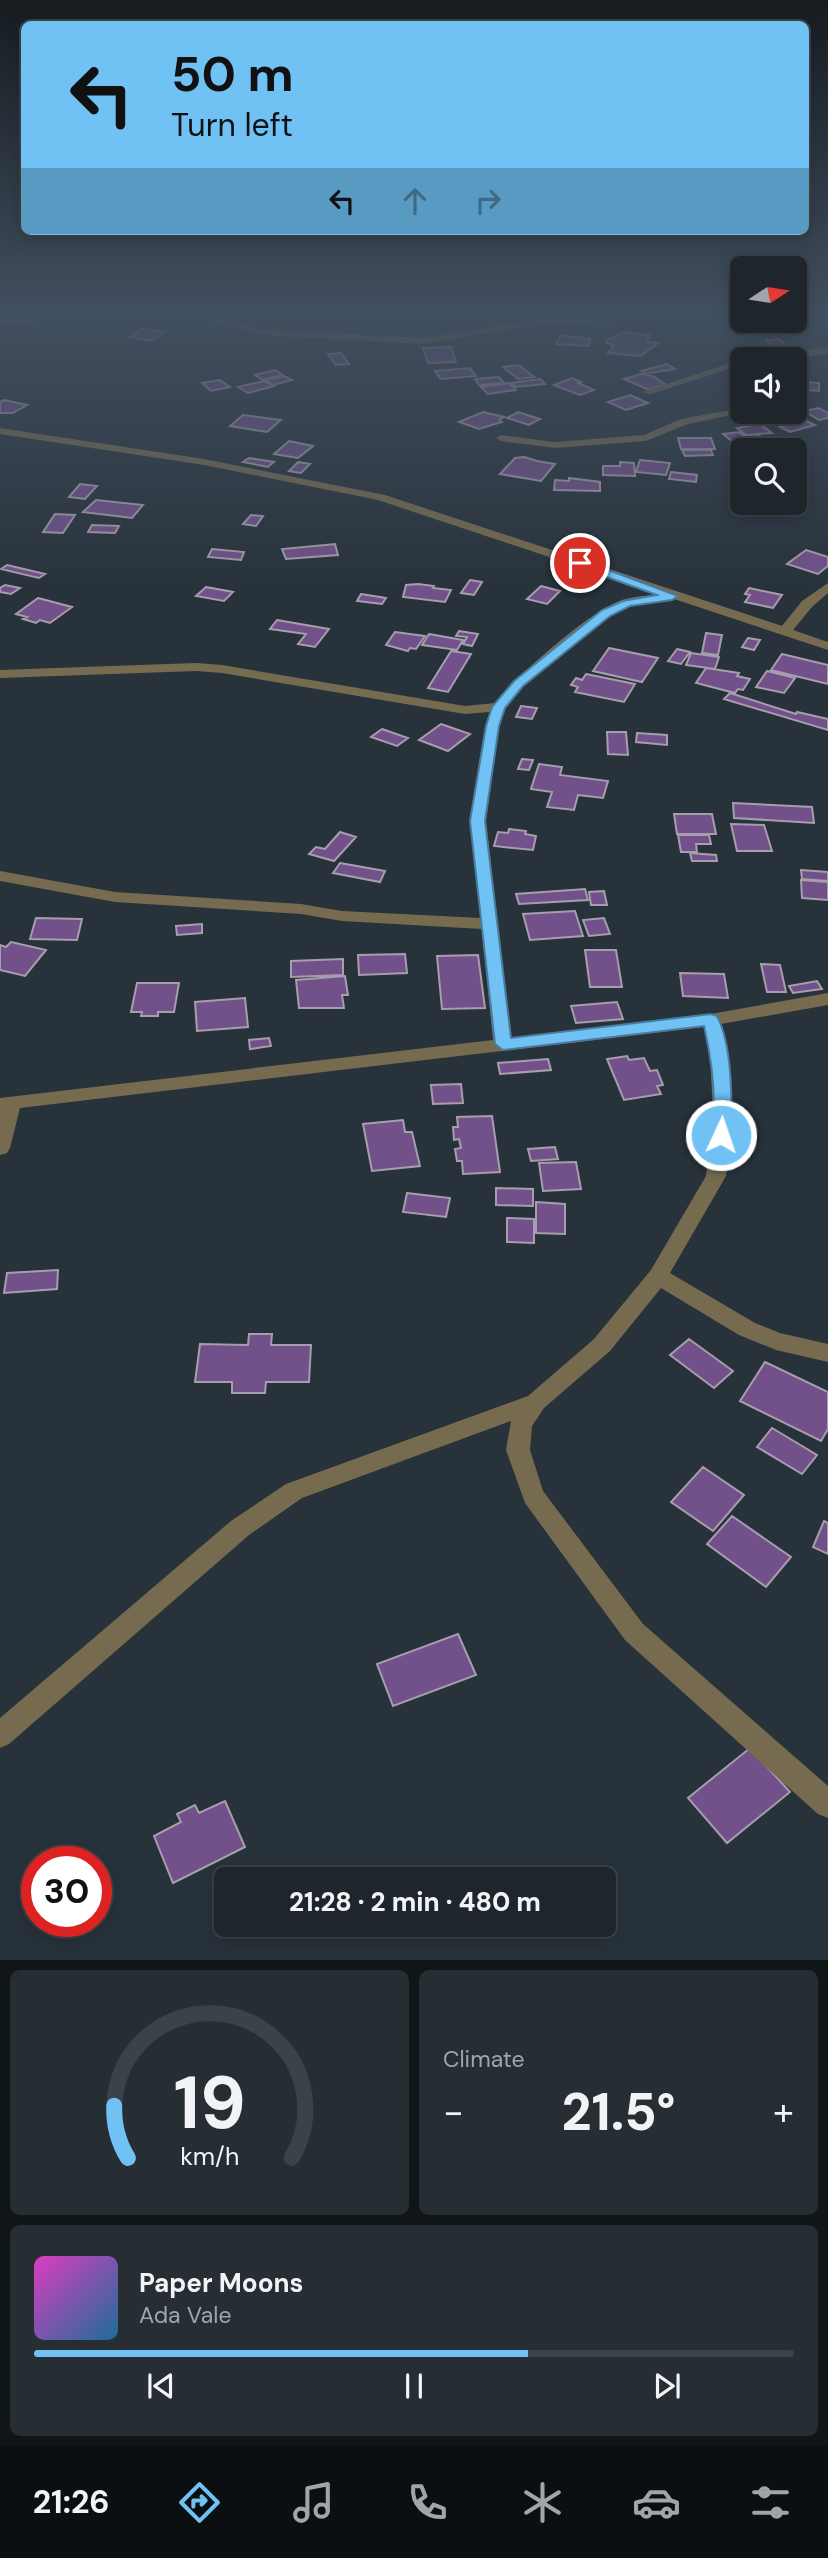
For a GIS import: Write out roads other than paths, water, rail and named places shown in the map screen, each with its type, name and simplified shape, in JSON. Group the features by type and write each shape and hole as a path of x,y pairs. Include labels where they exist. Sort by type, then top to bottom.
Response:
{"street":[{"path":"501,438 555,444 632,440 659,434 685,421 730,414"},
{"path":"0,431 204,463 381,497 828,646"},
{"path":"0,444 15,433"},
{"path":"784,633 807,604 828,587"},
{"path":"503,1044 478,821 492,726 499,707 518,684 606,613 627,603 672,596"},
{"path":"0,674 209,668 465,710 499,707"},
{"path":"465,710 492,726"},
{"path":"0,876 115,897 301,909 342,916 490,924"},
{"path":"0,1148 6,1103 711,1020 828,999"},
{"path":"711,1020 719,1053 723,1114 716,1176 658,1276 602,1345 536,1402 521,1424 518,1450 533,1496 634,1632 828,1804"},
{"path":"658,1276 747,1329 776,1340 828,1353"},
{"path":"0,1735 240,1528 294,1491 536,1402"}]}
